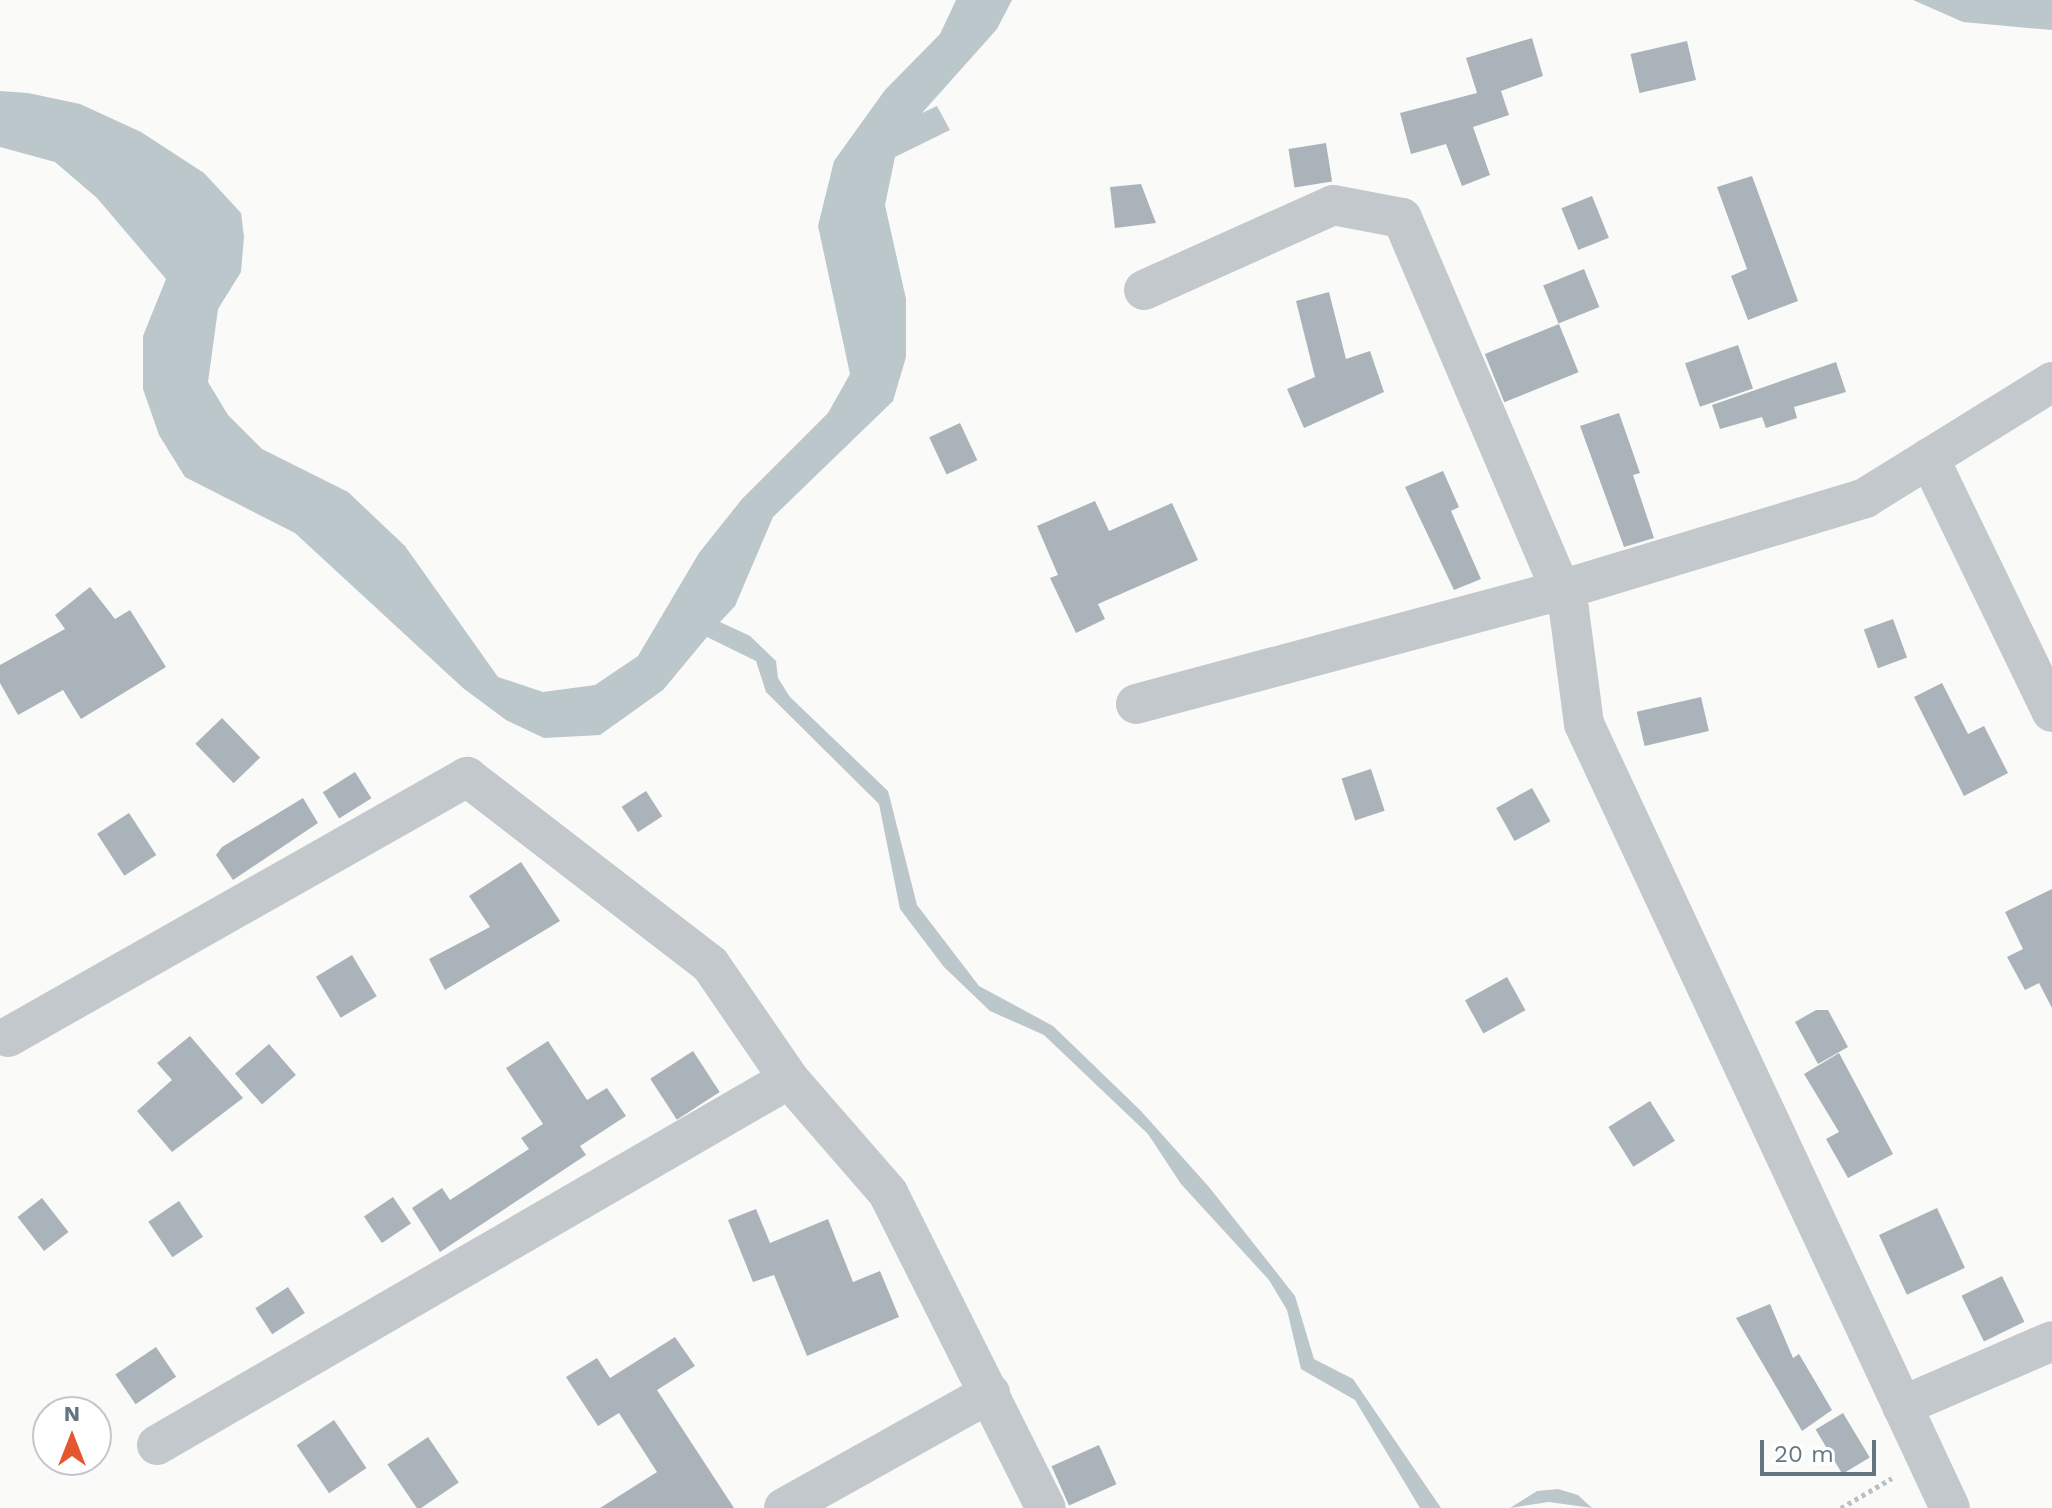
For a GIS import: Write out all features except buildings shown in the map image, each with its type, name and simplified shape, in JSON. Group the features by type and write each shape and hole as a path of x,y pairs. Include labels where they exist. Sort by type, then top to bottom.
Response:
{"street":[{"path":"1144,290 1333,205 1402,218 1569,610 1584,724 1950,1508"},
{"path":"1136,704 1561,590 1865,498 2052,382"},
{"path":"1929,458 2052,712"},
{"path":"8,1037 467,777 710,964 789,1079 888,1193 1046,1508"},
{"path":"157,1445 789,1079"},
{"path":"1902,1406 2052,1341"},
{"path":"784,1508 990,1393"}],"path":[{"path":"1841,1508 1926,1457"}],"shaded area":[{"path":"956,0 1012,0 997,29 922,113 937,106 950,130 895,157 885,205 906,299 906,357 893,401 773,517 735,606 720,622 750,636 776,661 778,678 790,697 888,791 917,905 979,986 1053,1026 1141,1111 1209,1187 1295,1296 1314,1359 1353,1379 1441,1508 1420,1508 1355,1400 1301,1369 1287,1310 1269,1280 1181,1184 1148,1134 1044,1035 990,1011 944,967 900,909 879,804 766,692 756,661 707,637 663,690 600,735 544,738 506,720 463,688 295,533 185,477 159,435 143,389 143,336 166,279 97,198 55,162 0,147 0,91 28,93 80,104 141,132 204,173 241,213 244,237 241,272 218,309 208,382 228,415 262,449 348,492 405,546 498,677 543,692 595,685 638,656 699,553 742,499 828,413 850,374 818,226 834,161 885,90 940,34"},
{"path":"1913,0 2052,0 2052,30 1963,22"},
{"path":"1558,1489 1578,1495 1592,1508 1549,1502 1510,1508 1537,1491"}]}
